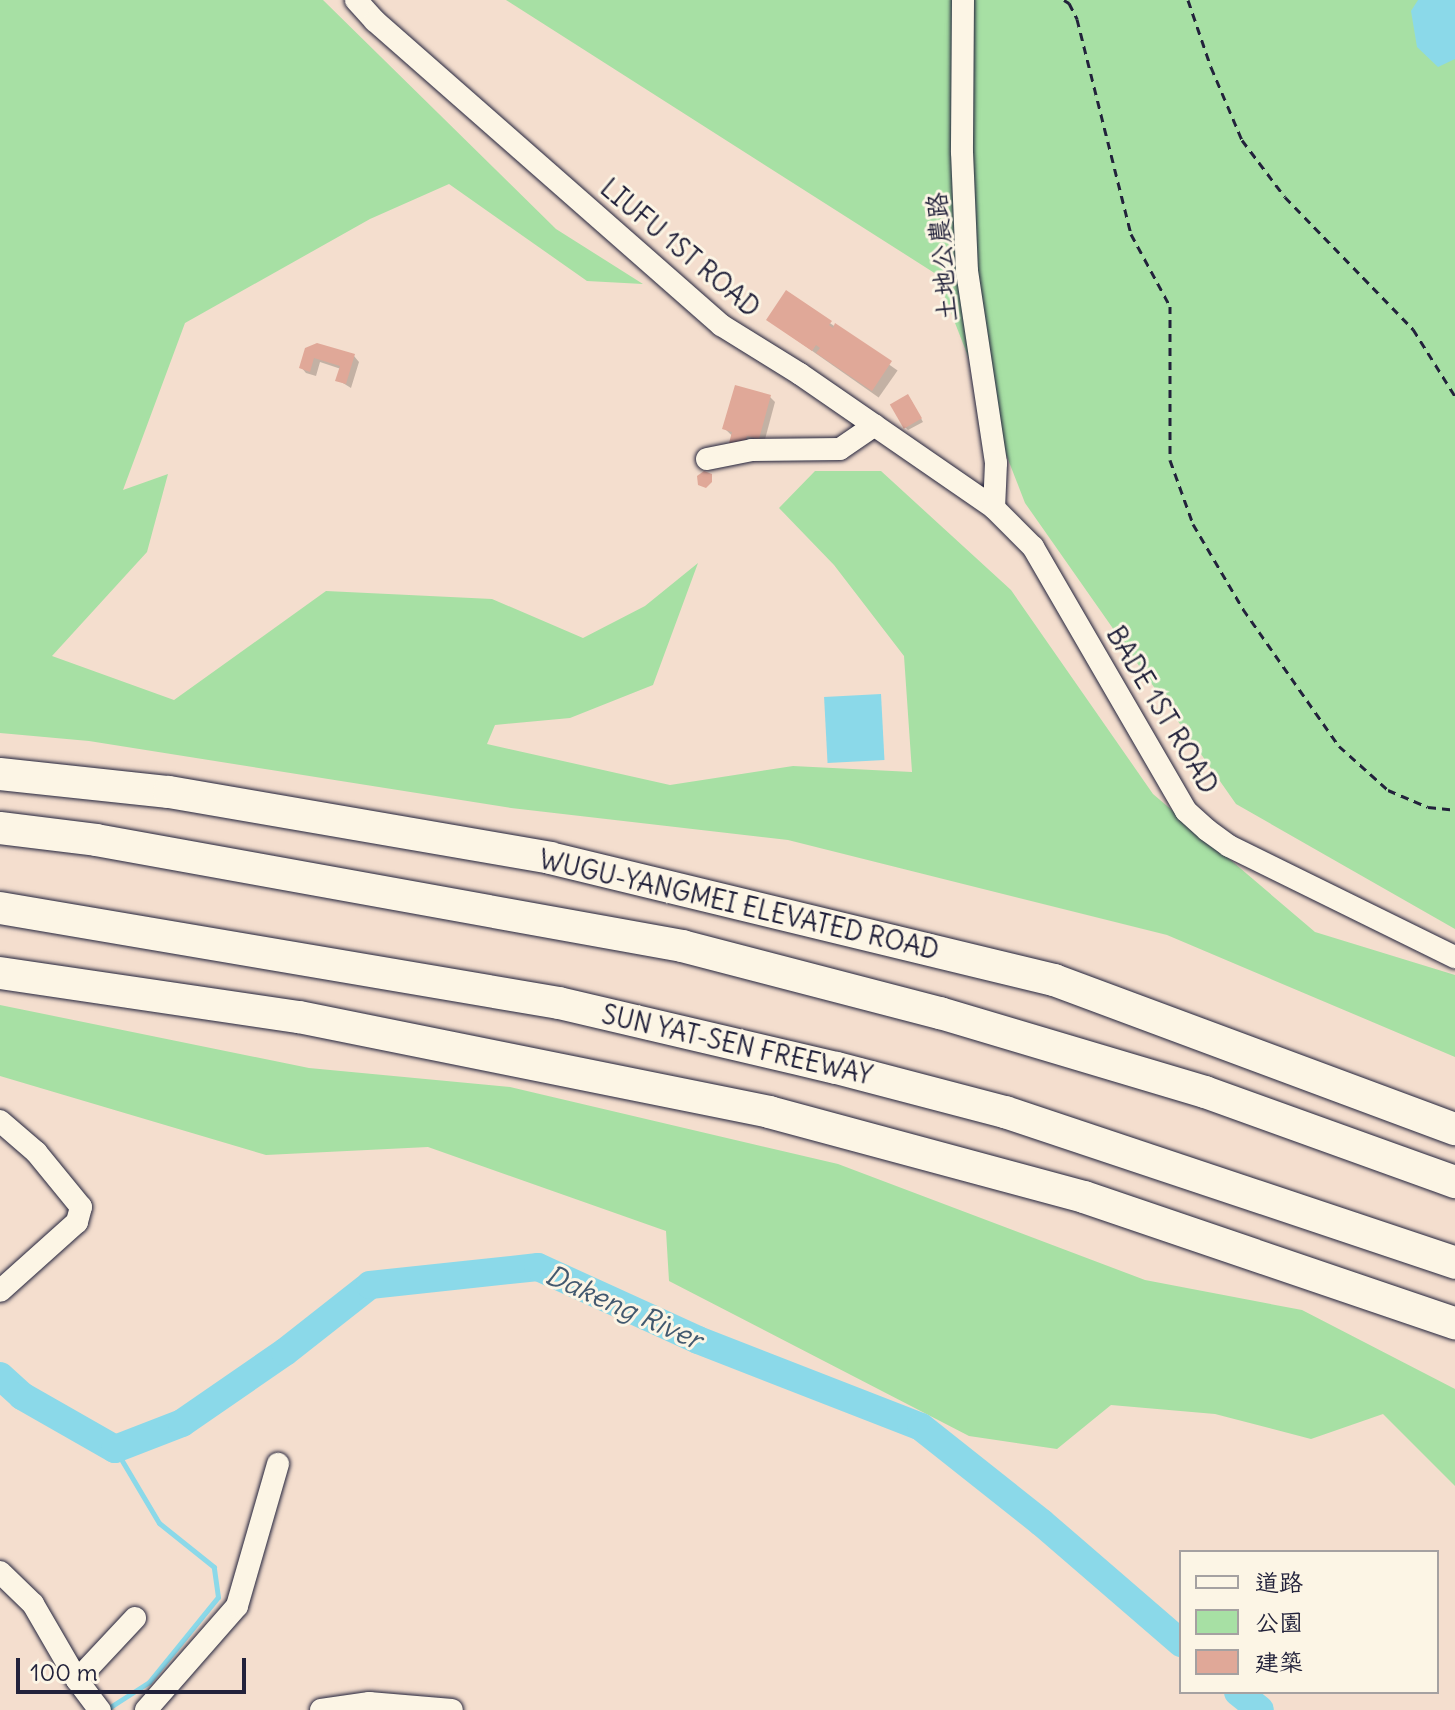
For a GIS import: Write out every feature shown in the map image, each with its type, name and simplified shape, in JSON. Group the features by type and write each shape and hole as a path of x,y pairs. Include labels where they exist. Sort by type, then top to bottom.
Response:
{"highway":[{"name":"WUGU-YANGMEI ELEVATED ROAD","path":"0,774 169,792 550,858 1039,976 1455,1129"},
{"path":"0,828 96,840 682,946 940,1013 1205,1092 1455,1182"},
{"name":"SUN YAT-SEN FREEWAY","path":"0,908 559,1003 837,1068 1005,1112 1455,1263"},
{"path":"0,973 299,1017 769,1112 1084,1197 1455,1323"}],"street":[{"name":"LIUFU 1ST ROAD","path":"356,0 375,21 721,325 875,425 994,508"},
{"name":"土地公農路","path":"963,0 962,152 967,271 996,463 994,508"},
{"path":"707,459 752,450 840,449 875,425"},
{"name":"BADE 1ST ROAD","path":"994,508 1033,547 1186,811 1229,846 1455,957"},
{"path":"0,1121 36,1152 81,1207 77,1222 0,1291"},
{"path":"146,1710 237,1606 278,1464"},
{"path":"0,1572 33,1604 77,1680 96,1706"},
{"path":"77,1680 135,1618"},
{"path":"321,1710 369,1703 452,1710"}],"path":[{"path":"1064,0 1069,3 1077,19 1131,234 1170,306 1170,460 1193,524 1243,609 1339,746 1388,790 1428,807 1455,810"},
{"path":"1188,0 1211,67 1242,140 1285,197 1413,329 1455,396"}],"green space":[{"path":"0,0 323,0 556,229 643,284 587,281 449,184 370,219 185,323 123,490 168,474 147,552 52,656 174,700 326,591 492,599 583,638 645,606 698,563 653,685 570,718 495,725 487,744 670,785 793,766 912,772 904,656 834,565 779,508 815,471 881,471 1011,590 1153,794 1315,932 1455,975 1455,1057 1167,935 788,840 511,808 89,741 0,733"},
{"path":"506,0 1455,0 1455,929 1236,804 1025,503 936,274"},
{"path":"0,1005 309,1068 510,1087 838,1164 1145,1280 1302,1310 1455,1389 1455,1486 1383,1414 1311,1439 1215,1414 1111,1405 1057,1449 969,1436 669,1281 666,1231 428,1147 266,1155 0,1076"}],"water":[{"path":"1418,0 1455,0 1455,59 1438,67 1417,47 1411,11"},
{"path":"881,694 884,760 828,763 824,697"}],"building":[{"path":"786,290 832,321 829,325 833,328 835,323 892,361 872,391 816,353 820,348 816,345 812,351 766,320"},
{"path":"317,343 355,354 346,384 335,381 340,366 314,358 310,372 299,368 305,348"},
{"path":"735,385 771,395 759,439 747,436 743,448 729,443 732,432 722,429"},
{"path":"908,394 922,418 904,429 890,404"},
{"path":"704,471 712,474 712,482 706,488 698,485 697,476"}],"waterway":[{"name":"Dakeng River","path":"0,1376 22,1396 115,1449 182,1423 285,1352 370,1285 538,1267 698,1340 921,1427 1042,1523 1179,1641"},
{"path":"107,1709 149,1682 218,1597 214,1567 159,1523 115,1449"},
{"name":"Dakeng River","path":"1240,1694 1260,1710"}]}
